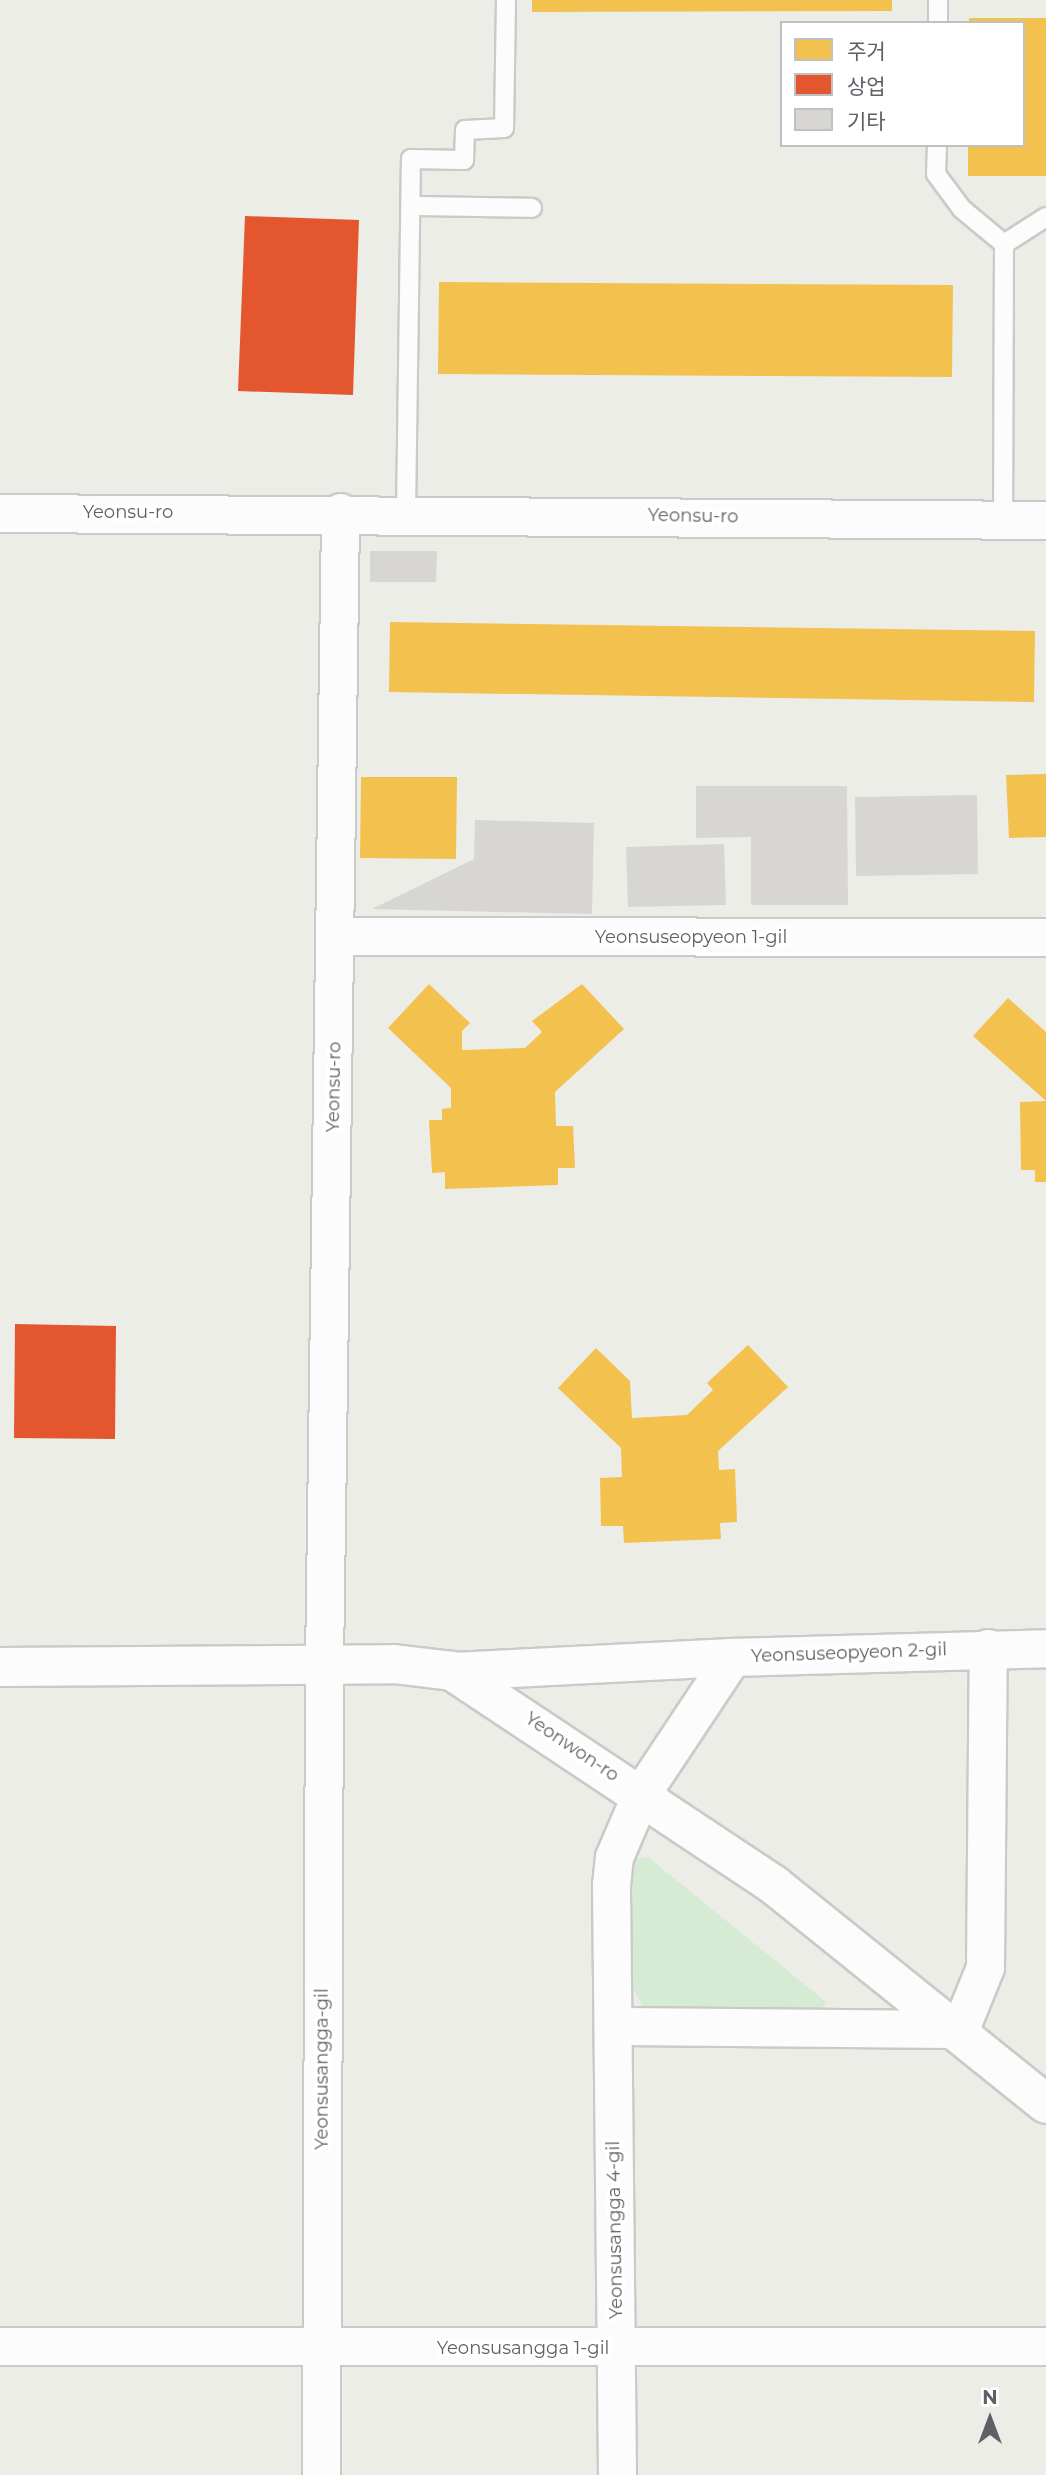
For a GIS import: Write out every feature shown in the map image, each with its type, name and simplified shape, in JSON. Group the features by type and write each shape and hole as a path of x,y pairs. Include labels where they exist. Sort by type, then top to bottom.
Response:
{"street":[{"name":"Yeonsu-ro","path":"324,1663 340,512"},
{"name":"Yeonsu-ro","path":"0,513 340,512 1046,520"},
{"name":"Yeonsuseopyeon 1-gil","path":"336,936 1046,937"},
{"path":"613,2026 960,2029 985,1967 988,1648"},
{"name":"Yeonsuseopyeon 2-gil","path":"641,1794 732,1657 1046,1648"},
{"path":"452,1671 732,1657"},
{"name":"Yeonwon-ro","path":"0,1667 324,1663 452,1671 641,1794 774,1885 960,2029 1046,2104"},
{"name":"Yeonsusangga-gil","path":"321,2475 324,1663"},
{"name":"Yeonsusangga 4-gil","path":"617,2475 612,1871 641,1794"},
{"name":"Yeonsusangga 1-gil","path":"0,2346 1046,2346"}],"lane":[{"path":"406,513 411,159 464,160 465,130 504,128 506,0"},
{"path":"938,0 938,21"},
{"path":"937,147 936,174 962,209 1004,244"},
{"path":"411,206 532,208"},
{"path":"1004,244 1046,216"},
{"path":"1003,519 1004,244"}],"green space":[{"path":"648,1857 826,2002 819,2013 646,2011 633,1988 633,1859"}],"building: 주거":[{"path":"532,0 892,0 892,11 532,12"},
{"path":"969,18 1046,18 1046,176 968,176 968,147 1025,147 1025,21 969,21"},
{"path":"439,282 953,285 952,377 438,374"},
{"path":"390,622 1035,631 1034,702 389,692"},
{"path":"1046,774 1046,837 1009,838 1006,775"},
{"path":"361,777 457,777 456,859 360,858"},
{"path":"429,984 470,1023 462,1031 462,1050 525,1048 542,1032 532,1021 582,984 624,1029 555,1092 556,1126 573,1126 575,1168 558,1168 558,1185 445,1189 445,1172 432,1173 429,1120 442,1120 442,1109 451,1108 451,1088 388,1028"},
{"path":"1008,998 1046,1032 1046,1101 973,1036"},
{"path":"1046,1101 1046,1182 1035,1182 1035,1170 1021,1170 1020,1102"},
{"path":"748,1345 788,1387 718,1451 719,1470 735,1469 737,1522 720,1523 721,1539 624,1543 623,1526 601,1526 600,1478 622,1477 621,1448 558,1388 596,1348 630,1381 632,1418 687,1415 713,1390 707,1383"}],"building: 상업":[{"path":"245,216 359,220 353,395 238,391"},
{"path":"15,1324 116,1326 115,1439 14,1438"}],"building: 기타":[{"path":"370,551 437,551 436,582 370,582"},
{"path":"696,786 847,786 848,905 751,905 751,837 696,838"},
{"path":"977,795 978,874 856,876 855,797"},
{"path":"475,820 594,823 592,914 372,909 474,859"},
{"path":"724,844 726,905 628,907 626,847"}]}
